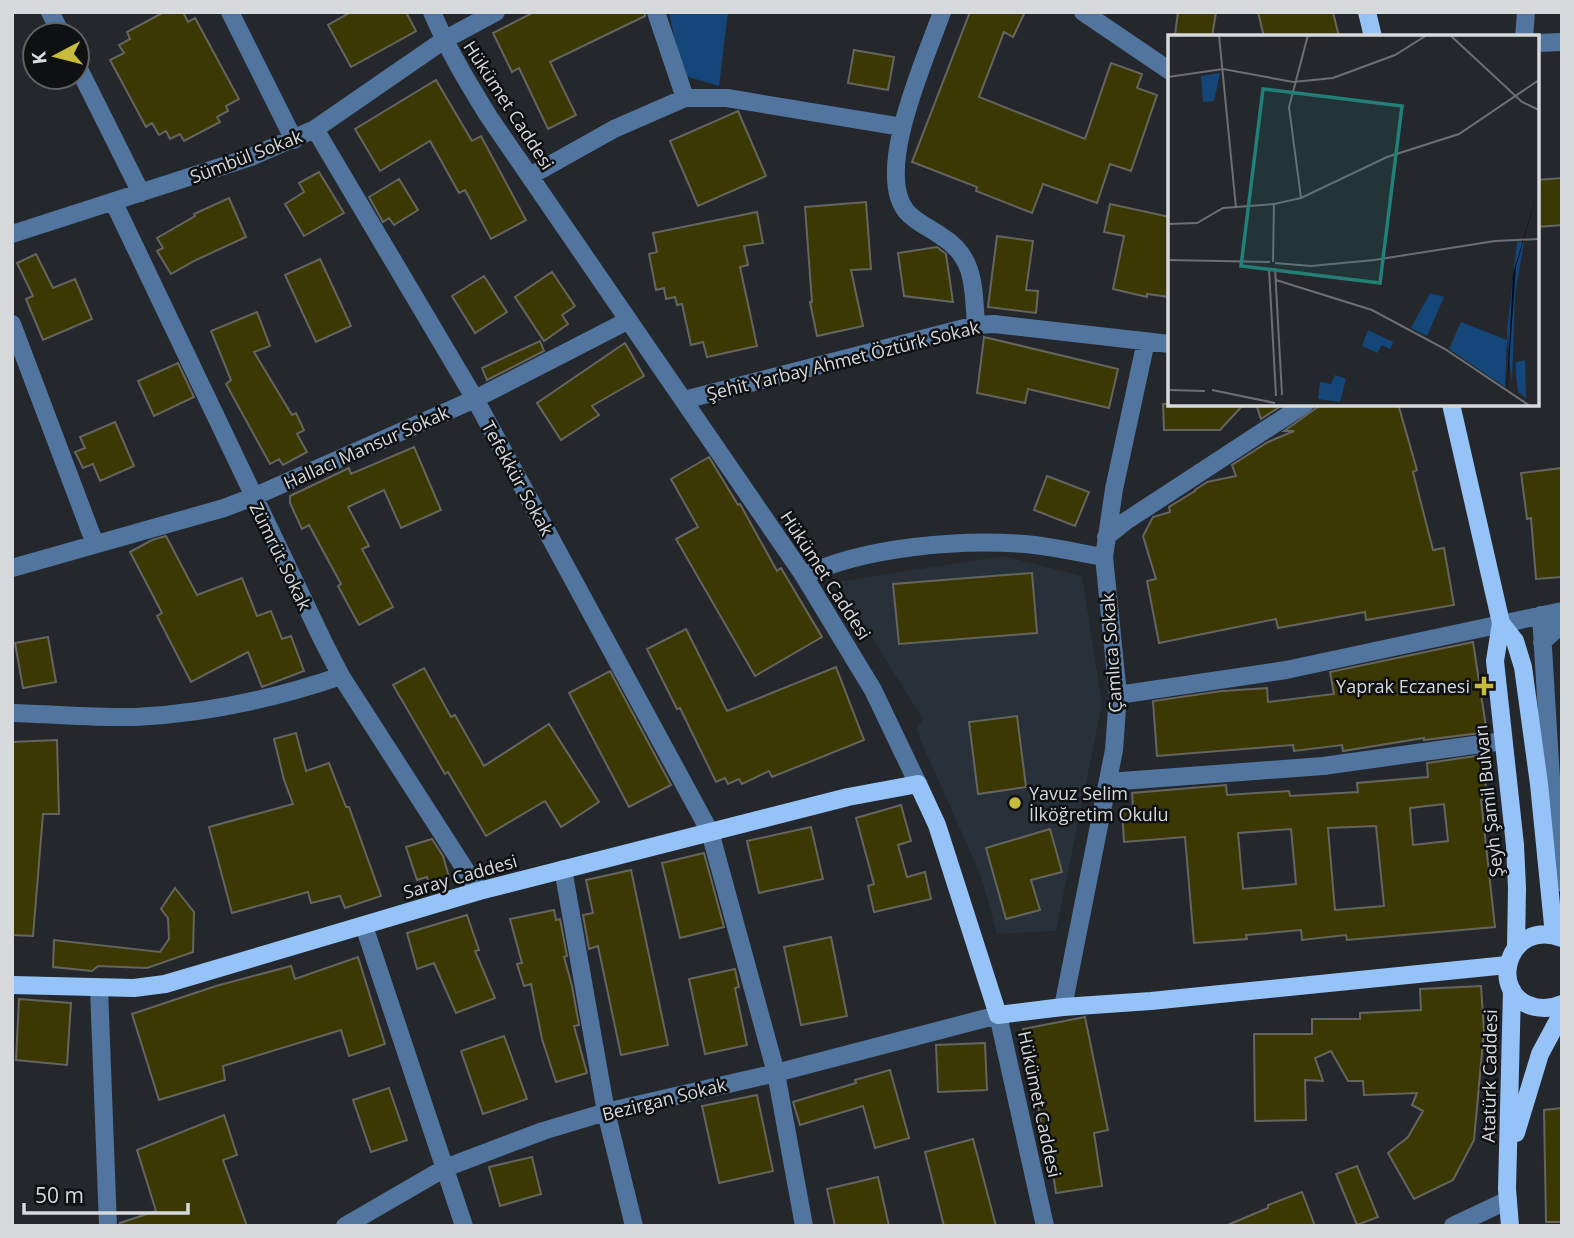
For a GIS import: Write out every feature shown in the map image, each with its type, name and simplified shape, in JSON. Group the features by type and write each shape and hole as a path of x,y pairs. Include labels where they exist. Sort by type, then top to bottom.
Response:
{"main road":[{"path":"1367,12 1373,35"},
{"name":"Şeyh Şamil Bulvarı","path":"1451,406 1501,623 1495,661 1515,856 1516,948"},
{"path":"998,1015 1507,965 1516,948 1533,936 1558,937 1523,667 1515,641 1501,623"},
{"name":"Saray Caddesi","path":"12,985 134,988 165,984 563,869 848,797 918,785"},
{"name":"Hükümet Caddesi","path":"918,785 937,825 998,1015"},
{"name":"Atatürk Caddesi","path":"1507,965 1512,990 1508,1163 1510,1226"},
{"path":"1512,990 1532,1007 1545,1009 1562,1004"},
{"name":"Atatürk Caddesi","path":"1508,1163 1540,1054 1562,1013"}],"street":[{"path":"230,12 294,140"},
{"name":"Hükümet Caddesi","path":"432,12 443,40 489,117 804,576 873,690 918,785"},
{"name":"Sümbül Sokak","path":"12,234 141,194 294,140 315,129 443,40 496,12"},
{"path":"656,12 685,98"},
{"path":"942,12 902,127 894,170 900,202 907,212 957,246 965,257 970,270 976,325"},
{"path":"1083,12 1168,70"},
{"path":"1524,35 1526,12"},
{"path":"1539,43 1562,42"},
{"path":"90,91 141,194"},
{"path":"530,176 614,129 685,98 727,98 902,127"},
{"name":"Tefekkür Sokak","path":"315,129 475,399 710,832 776,1073 804,1226"},
{"name":"Zümrüt Sokak","path":"114,203 341,676 480,891"},
{"name":"Hallacı Mansur Sokak","path":"12,568 224,508 253,497 475,399 627,321"},
{"path":"12,324 95,544"},
{"name":"Şehit Yarbay Ahmet Öztürk Sokak","path":"684,400 976,325 994,324 1168,344"},
{"name":"Çamlıca Sokak","path":"1063,1007 1114,750 1118,695 1104,557 1146,341"},
{"path":"1106,537 1126,521 1301,406"},
{"path":"804,576 827,565 885,552 966,543 1026,544 1104,557"},
{"path":"1118,695 1286,670 1562,611"},
{"path":"1541,615 1556,864 1562,883"},
{"path":"1542,642 1562,624"},
{"path":"12,713 134,717 204,711 272,698 341,676"},
{"path":"1108,782 1334,765 1503,741"},
{"path":"563,869 606,1112 634,1226"},
{"path":"364,926 464,1226"},
{"path":"99,988 108,1226"},
{"name":"Hükümet Caddesi","path":"998,1015 1045,1226"},
{"name":"Bezirgan Sokak","path":"345,1226 444,1168 543,1131 606,1112 776,1073 998,1015"},
{"path":"1453,1226 1508,1200"}],"shaded area":[{"path":"669,12 728,12 719,86 682,75"},
{"name":"Yavuz Selim İlköğretim Okulu","path":"1003,556 1082,576 1102,704 1056,931 997,934 981,876 916,730 923,719 837,582"}],"building":[{"path":"164,12 183,12 188,22 195,18 239,99 226,106 228,111 217,117 220,122 184,141 180,134 170,139 166,131 159,135 152,123 146,127 110,60 124,53 119,45 130,39 127,32"},
{"path":"351,12 406,12 416,31 351,67 328,25"},
{"path":"534,12 645,12 645,16 550,62 576,115 548,129 519,68 512,72 493,33"},
{"path":"970,12 1025,12 1013,37 1004,32 979,97 1085,139 1111,63 1142,74 1137,88 1157,95 1131,171 1110,164 1097,203 1043,184 1032,213 976,191 977,187 912,162"},
{"path":"1178,12 1216,12 1212,35 1175,35"},
{"path":"1258,12 1333,12 1339,35 1264,35"},
{"path":"854,50 894,57 888,90 848,83"},
{"path":"436,80 472,141 481,136 526,220 491,239 465,190 459,193 430,141 380,171 355,129"},
{"path":"738,111 766,176 698,206 670,141"},
{"path":"319,172 344,213 304,236 285,204 304,192 299,183"},
{"path":"1562,178 1562,225 1539,227 1539,180"},
{"path":"399,179 418,210 394,225 389,218 383,222 369,197"},
{"path":"229,198 246,237 171,274 157,251 163,248 157,238 195,216 194,214"},
{"path":"866,202 871,269 851,270 863,326 817,336 810,302 805,207"},
{"path":"1110,204 1168,217 1168,297 1147,294 1147,297 1113,289 1124,236 1104,232"},
{"path":"757,212 763,243 744,246 748,265 740,267 757,346 707,357 703,342 691,345 682,304 677,305 675,297 666,299 664,288 656,290 649,254 657,252 653,233"},
{"path":"997,236 1033,241 1026,290 1038,291 1036,313 988,307"},
{"path":"937,247 946,254 953,302 904,296 898,253"},
{"path":"36,254 53,288 75,279 92,319 43,340 26,299 33,296 17,263"},
{"path":"320,259 351,326 316,342 285,275"},
{"path":"552,272 575,306 562,315 568,324 544,341 515,297"},
{"path":"484,276 507,312 475,333 452,296"},
{"path":"257,312 270,346 254,352 292,415 296,413 304,430 297,434 307,452 283,465 279,459 270,464 226,384 231,380 211,331"},
{"path":"984,337 1118,369 1109,408 1028,389 1025,403 977,393"},
{"path":"540,341 544,351 487,380 482,368"},
{"path":"625,343 644,376 592,406 599,415 561,440 537,403"},
{"path":"178,363 194,397 154,416 138,381"},
{"path":"1163,404 1242,406 1220,430 1164,430"},
{"path":"1257,406 1281,406 1261,419"},
{"path":"1319,406 1399,406 1417,470 1413,472 1433,550 1444,548 1454,605 1366,620 1365,612 1278,628 1276,619 1159,643 1147,581 1156,579 1143,536 1153,517 1170,512 1169,507 1207,482 1236,476 1232,465 1268,442 1294,431 1284,431"},
{"path":"115,422 134,466 100,481 93,464 83,468 75,452 85,448 80,437"},
{"path":"414,447 441,510 401,528 384,490 348,507 369,546 362,549 393,607 359,625 338,586 341,584 309,525 302,529 290,503 290,496 349,468 351,474"},
{"path":"709,457 738,505 740,504 777,571 781,568 822,637 755,676 676,539 698,527 671,479"},
{"path":"1562,468 1562,577 1536,579 1531,518 1527,519 1521,473"},
{"path":"1047,476 1089,492 1075,526 1034,510"},
{"path":"166,536 197,595 242,578 257,616 271,611 282,639 291,636 304,671 262,687 248,652 191,682 157,616 162,613 130,552"},
{"path":"1032,573 1037,633 899,644 893,584"},
{"path":"686,629 727,711 836,667 864,740 772,777 769,771 742,784 739,779 728,784 725,778 716,782 680,708 677,709 647,649"},
{"path":"48,637 56,682 23,688 15,643"},
{"path":"1473,642 1486,727 1480,728 1480,733 1424,738 1343,751 1342,745 1294,751 1293,745 1157,756 1153,701 1222,691 1267,688 1268,702 1334,694 1330,672"},
{"path":"424,668 451,717 455,715 484,766 549,724 599,802 561,827 545,801 486,836 448,772 445,774 393,685"},
{"path":"610,671 671,785 629,807 569,693"},
{"path":"1017,716 1026,787 978,794 969,722"},
{"path":"296,733 306,771 329,763 346,807 349,807 381,896 345,908 340,896 311,903 308,892 232,913 209,827 293,804 274,739"},
{"path":"57,740 59,814 43,814 33,936 12,935 12,742"},
{"path":"1483,755 1487,800 1481,800 1495,927 1347,940 1346,935 1302,940 1301,930 1246,935 1247,939 1194,943 1185,837 1124,842 1122,809 1133,808 1132,793 1226,785 1227,795 1289,791 1290,796 1358,792 1357,783 1428,777 1427,763","holes":["1444,804 1448,841 1413,845 1410,808","1376,826 1384,906 1335,910 1328,828","1291,829 1296,884 1243,889 1238,833"]},
{"path":"901,805 911,841 898,845 907,877 925,872 931,899 874,912 868,886 874,884 856,818"},
{"path":"811,827 823,879 759,893 747,841"},
{"path":"1050,829 1062,872 1031,880 1040,910 1006,919 986,848"},
{"path":"432,839 443,856 449,877 429,883 427,877 417,880 406,847"},
{"path":"704,853 724,927 680,938 662,863"},
{"path":"631,870 668,1045 621,1055 598,946 589,949 583,915 593,913 586,880"},
{"path":"175,888 194,912 193,952 147,968 98,966 92,971 53,967 54,940 160,952 169,939 168,918 161,909"},
{"path":"554,910 556,920 560,919 567,956 564,957 579,1025 574,1026 587,1073 556,1082 542,1039 531,984 524,986 517,964 522,963 510,919"},
{"path":"467,915 479,950 475,951 495,998 456,1013 434,963 417,969 407,933"},
{"path":"831,937 847,1016 801,1025 784,947"},
{"path":"358,957 385,1044 349,1056 341,1030 223,1066 225,1080 159,1100 132,1014 216,986 291,966 295,979"},
{"path":"735,969 739,987 735,988 747,1045 705,1054 689,979"},
{"path":"1481,986 1484,1031 1474,1140 1453,1180 1414,1199 1388,1153 1408,1137 1423,1111 1412,1105 1417,1093 1364,1095 1363,1081 1348,1081 1331,1051 1315,1058 1323,1081 1305,1080 1306,1120 1255,1121 1254,1034 1312,1034 1312,1019 1360,1019 1360,1013 1421,1010 1420,989"},
{"path":"19,999 71,1003 67,1065 16,1060"},
{"path":"1085,1017 1108,1130 1094,1133 1102,1186 1056,1193 1046,1126 1042,1127 1023,1029"},
{"path":"504,1036 527,1099 483,1114 461,1051"},
{"path":"985,1043 987,1090 938,1092 936,1045"},
{"path":"890,1070 909,1138 875,1148 863,1106 800,1125 793,1102"},
{"path":"389,1088 407,1140 371,1152 353,1100"},
{"path":"757,1095 773,1171 719,1183 702,1106"},
{"path":"1562,1108 1562,1222 1546,1222 1544,1110"},
{"path":"224,1115 237,1155 223,1160 247,1226 121,1226 120,1223 156,1211 137,1150"},
{"path":"973,1139 996,1226 944,1226 925,1152"},
{"path":"532,1157 541,1194 500,1206 489,1167"},
{"path":"1357,1166 1378,1217 1357,1225 1336,1174"},
{"path":"878,1177 889,1226 835,1226 827,1189"},
{"path":"1302,1192 1315,1226 1225,1226 1268,1208 1268,1205"}],"place":[{"name":"Yaprak Eczanesi","path":"1484,686"},
{"name":"Yavuz Selim İlköğretim Okulu","path":"1015,803"}]}
